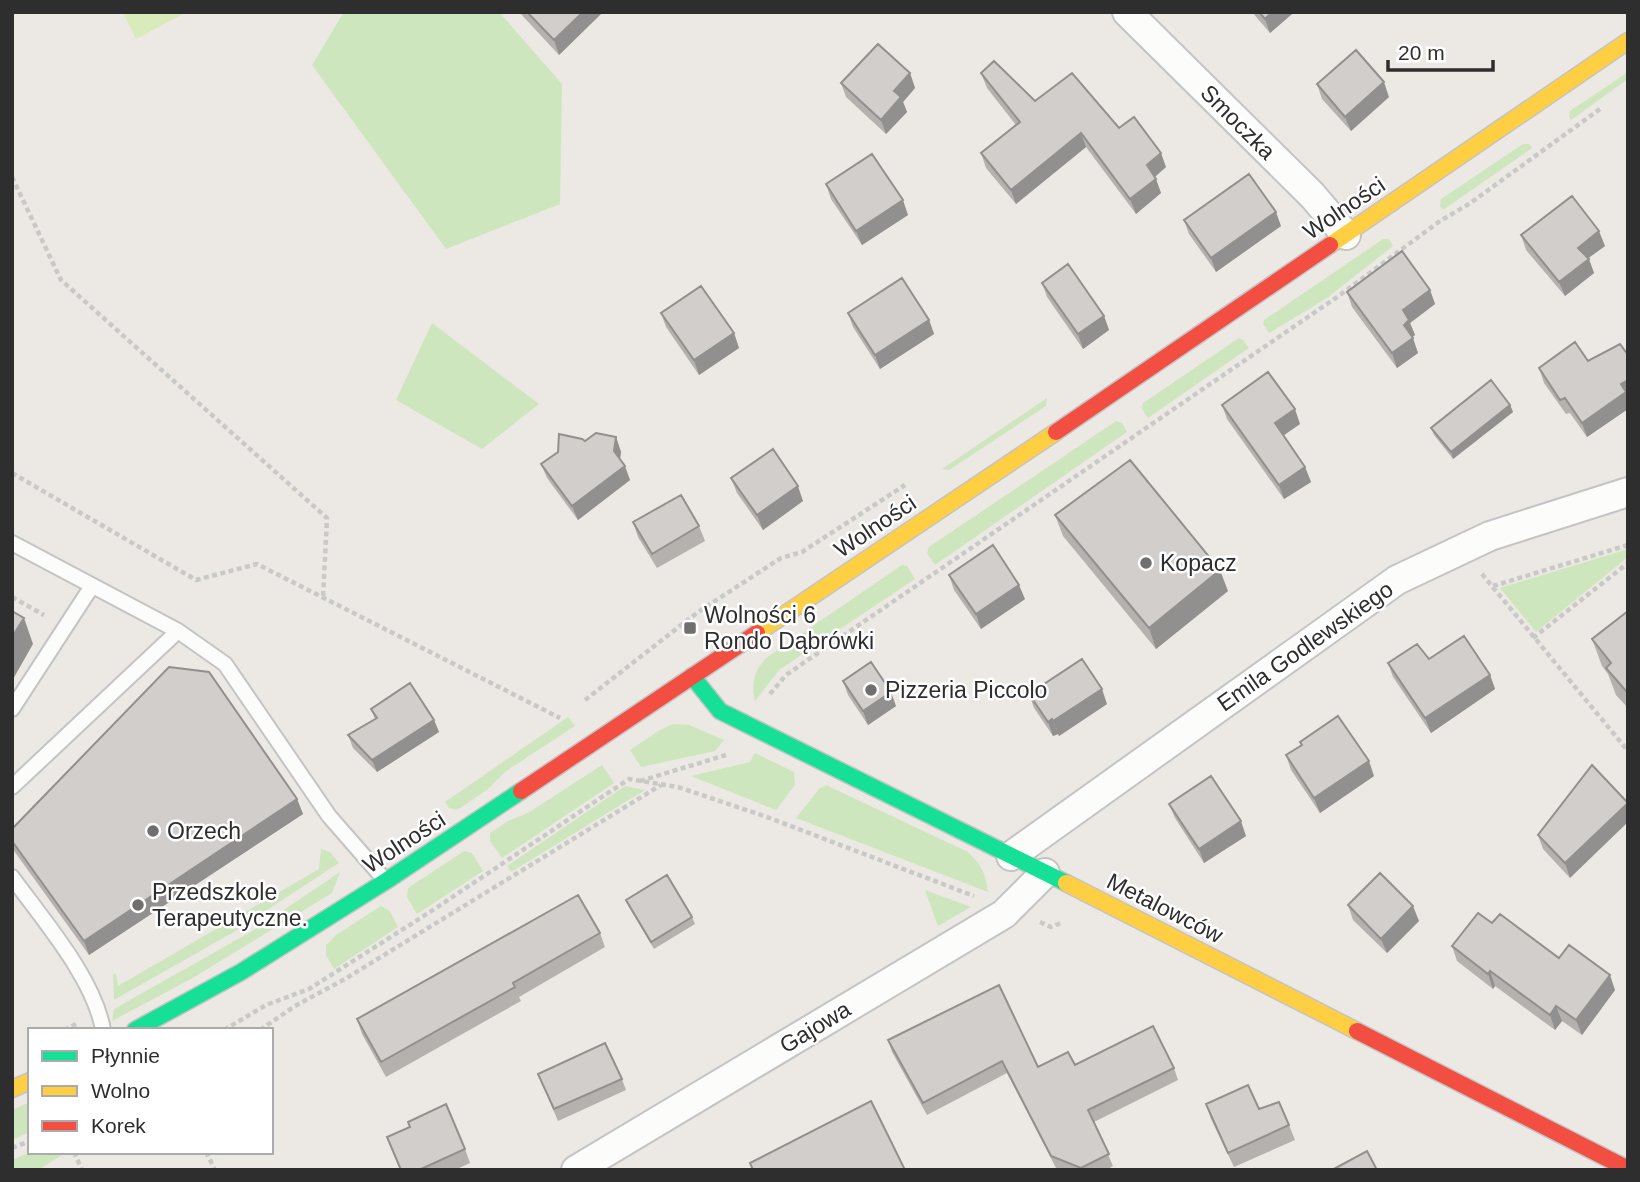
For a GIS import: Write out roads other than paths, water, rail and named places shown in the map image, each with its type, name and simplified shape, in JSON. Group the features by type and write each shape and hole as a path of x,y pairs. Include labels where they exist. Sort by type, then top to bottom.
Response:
{"main road":[{"name":"Wolności","path":"139,1028 242,972 386,881 1346,235 1628,41"},
{"name":"Metalowców","path":"692,676 719,711 1628,1169"},
{"path":"12,1089 28,1082"}],"street":[{"name":"Smoczka","path":"1126,12 1312,195 1346,235"},
{"name":"Emila Godlewskiego","path":"1011,856 1397,580 1490,537 1628,492"},
{"name":"Gajowa","path":"576,1170 1004,914 1045,873"}],"lane":[{"path":"12,543 178,631 225,664 329,816 386,881"},
{"path":"12,709 92,586"},
{"path":"12,787 178,631"},
{"path":"12,877 81,975 100,1013 103,1028"}],"place":[{"name":"Kopacz","path":"1146,563"},
{"name":"Wolności 6 Rondo Dąbrówki","path":"690,628"},
{"name":"Pizzeria Piccolo","path":"871,690"},
{"name":"Orzech","path":"153,831"},
{"name":"Przedszkole Terapeutyczne.","path":"138,905"}]}
